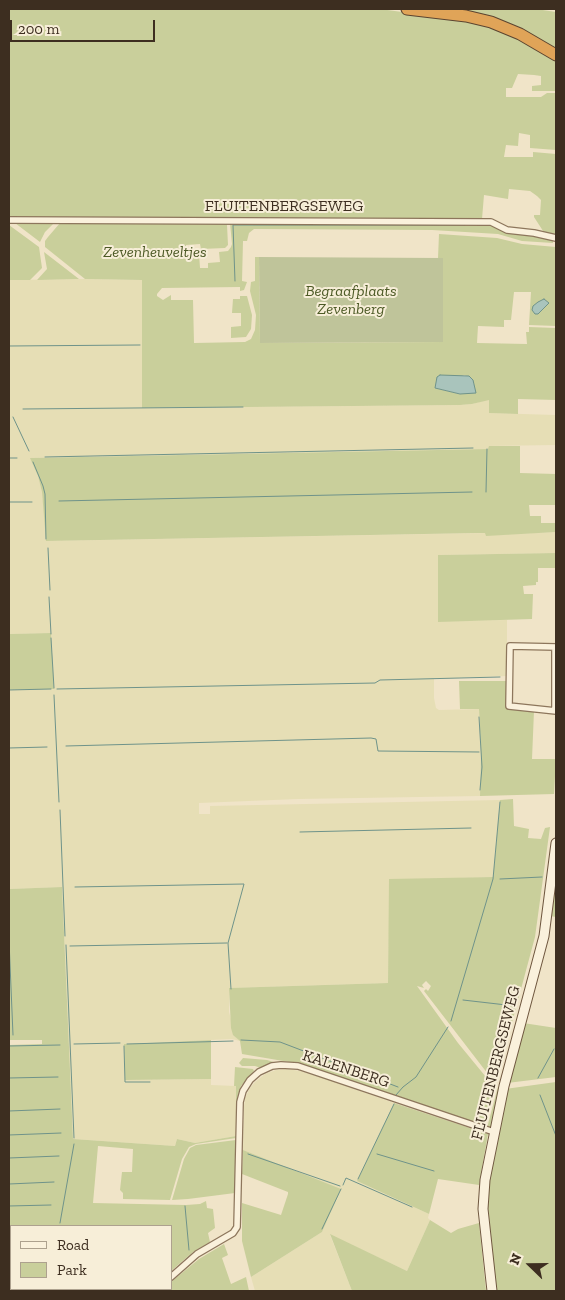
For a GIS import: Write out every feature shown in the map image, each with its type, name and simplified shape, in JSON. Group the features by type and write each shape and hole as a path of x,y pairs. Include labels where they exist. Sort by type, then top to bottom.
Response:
{"highway":[{"path":"407,9 466,16 491,22 520,34 556,55"}],"street":[{"name":"FLUITENBERGSEWEG","path":"9,220 491,222 507,230 556,238"},
{"path":"510,646 556,647 556,711 509,706 510,646"},
{"name":"FLUITENBERGSEWEG","path":"492,1291 484,1231 483,1201 486,1174 504,1086 544,936 556,843"},
{"name":"KALENBERG","path":"172,1276 197,1254 233,1233 236,1228 239,1220 240,1102 243,1091 250,1080 259,1072 272,1066 281,1064 298,1066 494,1132"}],"shaded area":[{"path":"9,280 142,280 142,408 460,405 489,399 489,413 556,415 556,445 489,446 489,449 31,458 42,492 47,541 486,533 486,535 556,532 556,553 438,555 438,621 507,620 507,676 434,679 434,698 436,708 439,710 479,709 480,796 298,799 199,803 199,814 210,814 210,806 500,800 493,877 390,880 388,983 229,988 229,1012 236,1037 240,1041 232,1039 124,1044 125,1080 211,1079 211,1085 236,1086 236,1136 195,1143 177,1139 175,1146 73,1139 62,887 9,889 9,690 54,689 51,633 9,634"},
{"path":"287,1069 329,1080 394,1103 357,1181 429,1214 428,1218 430,1220 407,1271 330,1235 352,1291 255,1291 251,1277 322,1232 340,1190 243,1150 245,1098 250,1088 265,1074"}],"green space":[{"path":"9,9 380,9 476,22 496,27 556,59 556,91 532,91 532,86 541,85 541,76 518,74 512,88 506,88 506,97 541,97 547,93 556,93 556,150 530,148 530,135 519,133 518,146 506,145 504,157 533,157 533,152 556,154 556,236 545,234 534,217 534,215 540,215 541,200 537,196 530,191 509,189 508,199 484,195 482,219 9,218"},
{"path":"421,9 536,9 556,12 556,53 525,34"},
{"path":"15,223 54,223 45,232 40,242"},
{"name":"Zevenheuveltjes","path":"60,223 225,223 227,225 228,245 225,248 201,249 200,244 186,245 186,254 199,254 200,268 208,268 208,263 220,262 219,252 228,251 231,247 230,223 487,223 553,238 553,243 522,241 498,234 432,230 254,229 249,233 247,241 243,241 242,281 247,282 244,290 240,291 240,287 162,288 157,296 163,300 171,295 171,300 193,300 194,343 245,342 251,339 255,330 256,315 250,291 251,282 255,281 255,257 259,257 260,343 443,342 443,259 438,258 439,234 497,238 522,244 556,247 556,326 529,325 531,292 514,292 511,320 504,320 504,327 478,326 477,343 527,344 526,332 529,332 529,327 556,328 556,400 518,399 518,414 489,413 489,400 460,405 142,408 142,280 85,279 45,247 45,241","holes":["464,375 471,378 474,384 460,394 435,388"]},
{"path":"9,225 39,247 42,268 30,280 9,280"},
{"path":"44,252 79,279 37,280 47,269"},
{"name":"Begraafplaats Zevenberg","path":"259,257 443,258 443,342 260,343"},
{"path":"240,296 247,296 252,315 251,329 246,337 231,338 231,327 241,326 241,313 232,313 233,299 240,299"},
{"path":"489,446 520,446 520,473 556,474 556,505 529,505 530,516 541,516 541,523 556,523 556,532 486,536 485,533 478,533 46,541 42,492 38,476 30,458 488,449"},
{"path":"556,553 556,568 538,568 538,582 536,582 536,585 523,586 524,594 533,594 532,619 438,622 438,555"},
{"path":"51,633 54,689 9,690 9,634"},
{"path":"459,681 507,681 506,709 534,711 532,759 556,759 554,794 480,796 479,709 460,709"},
{"path":"513,799 514,826 529,829 528,838 541,839 545,828 550,827 535,937 496,1082 424,991 426,989 428,991 431,986 426,981 422,985 424,988 417,986 458,1043 495,1088 484,1125 482,1126 295,1063 242,1054 240,1041 233,1035 231,1028 229,988 388,983 389,879 493,877 500,800"},
{"path":"556,864 556,917 550,916"},
{"path":"62,887 73,1139 175,1146 177,1139 195,1143 236,1136 236,1138 196,1144 189,1147 182,1159 170,1200 123,1199 123,1193 120,1190 122,1172 132,1172 133,1149 98,1146 93,1203 186,1205 200,1204 206,1201 207,1208 213,1209 215,1228 208,1233 210,1242 193,1252 172,1270 172,1225 10,1225 12,1290 9,1291 9,1045 42,1044 42,1040 9,1040 9,889"},
{"path":"523,1023 556,1028 556,1077 507,1083"},
{"path":"211,1040 211,1079 125,1080 124,1044"},
{"path":"243,1058 267,1060 277,1063 261,1068 242,1066 239,1063"},
{"path":"235,1067 253,1069 254,1071 241,1086 236,1105 236,1086 234,1086"},
{"path":"556,1082 556,1291 494,1291 488,1238 486,1189 505,1089"},
{"path":"498,1087 500,1089 491,1127 487,1128"},
{"path":"394,1103 488,1134 479,1185 438,1179 429,1214 357,1181"},
{"path":"236,1140 235,1193 172,1200 184,1159 190,1148 196,1145"},
{"path":"243,1150 341,1189 322,1232 251,1277 242,1241 242,1203 281,1215 288,1192 242,1174"},
{"path":"430,1220 451,1233 479,1223 486,1291 352,1291 330,1234 407,1271"},
{"path":"224,1244 228,1255 222,1258 231,1284 246,1277 249,1291 162,1291 172,1290 172,1281 199,1259"},
{"path":"63,1290 118,1290 74,1291"}],"water":[{"path":"544,299 549,303 538,314 535,314 532,310 533,306"},
{"path":"440,375 469,376 473,380 476,393 460,394 435,388 437,377"}],"waterway":[{"path":"235,281 233,225 465,225"},
{"path":"9,346 140,345"},
{"path":"23,409 243,407"},
{"path":"13,417 29,451"},
{"path":"45,457 473,448"},
{"path":"486,492 487,449"},
{"path":"9,458 17,458"},
{"path":"33,462 45,494 46,539"},
{"path":"59,501 472,492"},
{"path":"9,502 32,502"},
{"path":"48,548 50,590"},
{"path":"49,597 51,634"},
{"path":"51,638 54,688"},
{"path":"57,689 375,683 380,680 500,677"},
{"path":"9,690 51,689"},
{"path":"54,695 59,802"},
{"path":"479,717 482,767 480,790"},
{"path":"66,746 371,738 376,739 378,751 479,752"},
{"path":"9,748 47,747"},
{"path":"451,1021 493,879 500,802"},
{"path":"60,810 65,936"},
{"path":"300,832 471,828"},
{"path":"500,879 542,877"},
{"path":"75,887 244,884 228,943 231,989"},
{"path":"9,940 13,1035"},
{"path":"70,946 227,943"},
{"path":"66,945 74,1138"},
{"path":"463,1000 515,1006"},
{"path":"396,1095 416,1077 448,1027"},
{"path":"241,1040 280,1042 398,1087"},
{"path":"127,1044 233,1041"},
{"path":"74,1044 120,1043"},
{"path":"9,1046 60,1045"},
{"path":"124,1046 125,1082 150,1082"},
{"path":"538,1078 554,1049"},
{"path":"9,1078 58,1077"},
{"path":"540,1095 556,1136"},
{"path":"358,1179 394,1104"},
{"path":"9,1111 60,1109"},
{"path":"9,1135 61,1133"},
{"path":"60,1223 74,1144"},
{"path":"248,1154 340,1186"},
{"path":"377,1154 434,1171"},
{"path":"9,1158 59,1156"},
{"path":"343,1185 346,1178 412,1207"},
{"path":"9,1184 54,1182"},
{"path":"322,1229 341,1189"},
{"path":"9,1206 51,1205"},
{"path":"185,1206 189,1250"},
{"path":"172,1272 192,1254"}]}
